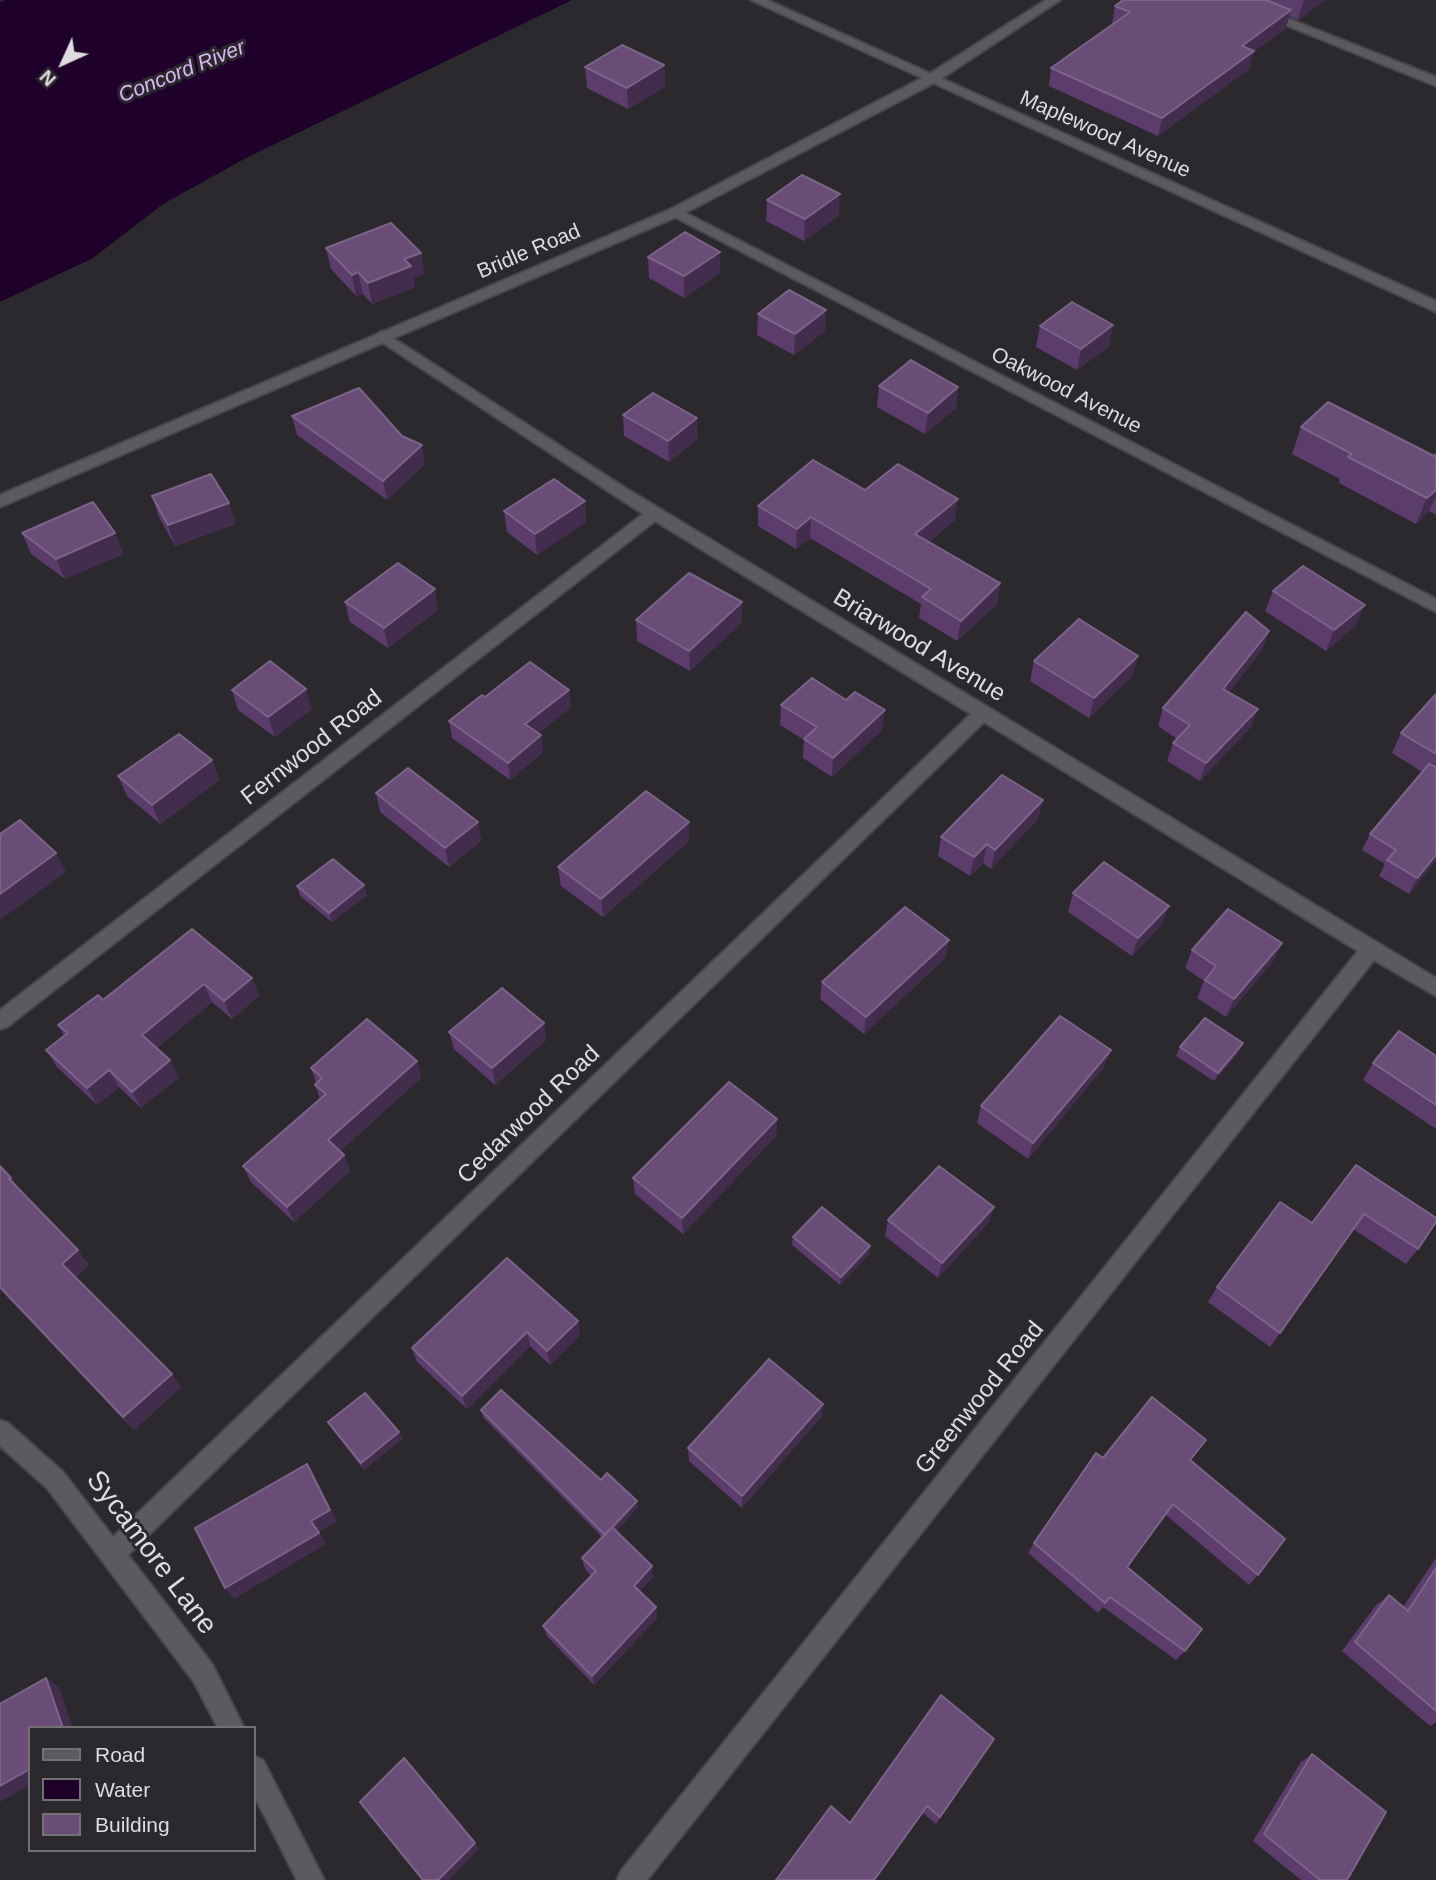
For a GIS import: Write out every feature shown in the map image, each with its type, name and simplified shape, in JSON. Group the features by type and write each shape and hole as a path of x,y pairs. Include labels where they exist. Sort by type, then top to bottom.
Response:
{"street":[{"name":"Maplewood Avenue","path":"757,0 1436,307"},
{"name":"Bridle Road","path":"0,501 676,212 931,79 1054,0"},
{"path":"1230,0 1436,82"},
{"name":"Oakwood Avenue","path":"676,212 1436,606"},
{"name":"Briarwood Avenue","path":"382,336 655,513 1436,988"},
{"name":"Fernwood Road","path":"0,1021 655,513"},
{"name":"Cedarwood Road","path":"111,1555 984,713"},
{"name":"Greenwood Road","path":"631,1880 1371,949"},
{"name":"Sycamore Lane","path":"0,1431 55,1480 203,1673 231,1726"},
{"path":"256,1773 311,1880"}],"water":[{"name":"Concord River","path":"572,0 246,158 163,204 93,258 0,302 0,2"}],"building":[{"path":"1123,0 1266,0 1291,10 1242,46 1254,51 1162,118 1051,68 1130,12 1115,6"},
{"path":"622,45 664,65 627,88 585,67"},
{"path":"802,175 840,194 805,219 767,200"},
{"path":"391,223 421,253 404,259 411,266 368,283 358,272 352,275 326,248"},
{"path":"685,232 720,252 684,276 648,257"},
{"path":"789,290 826,310 795,334 758,314"},
{"path":"1072,302 1113,325 1081,349 1040,326"},
{"path":"911,360 958,387 928,413 879,386"},
{"path":"359,388 402,436 422,445 383,481 292,416"},
{"path":"653,393 697,418 668,441 623,415"},
{"path":"1328,402 1434,456 1436,454 1436,490 1427,498 1348,457 1352,454 1301,427"},
{"path":"813,460 865,490 898,464 958,499 915,534 1000,583 961,621 922,597 931,589 811,517 797,529 758,506"},
{"path":"211,474 229,503 168,525 152,496"},
{"path":"554,479 585,501 535,534 504,511"},
{"path":"93,502 115,533 56,559 22,533"},
{"path":"398,563 435,589 384,628 345,602"},
{"path":"1303,566 1365,605 1334,630 1273,591"},
{"path":"689,573 742,602 689,651 636,620"},
{"path":"1246,612 1269,631 1223,689 1258,709 1206,763 1173,743 1190,725 1163,708"},
{"path":"1079,619 1138,656 1094,698 1034,661"},
{"path":"270,661 306,689 268,717 232,690"},
{"path":"530,662 569,690 525,724 541,735 508,763 449,721"},
{"path":"812,678 846,700 855,692 885,710 833,758 804,739 817,727 781,705"},
{"path":"1436,694 1436,754 1401,733"},
{"path":"179,734 212,760 152,805 118,776"},
{"path":"1429,764 1436,767 1436,855 1417,878 1387,860 1396,850 1370,834"},
{"path":"408,768 478,822 445,848 376,793"},
{"path":"1002,775 1043,800 995,850 987,844 974,857 941,837"},
{"path":"646,791 689,822 601,899 558,867"},
{"path":"20,820 56,853 0,894 0,834"},
{"path":"333,859 364,885 329,913 297,886"},
{"path":"1104,862 1169,906 1138,938 1073,893"},
{"path":"905,907 949,940 866,1017 822,982"},
{"path":"1228,909 1282,943 1234,999 1205,980 1216,966 1192,950"},
{"path":"192,929 252,978 224,1001 204,984 142,1035 170,1060 132,1092 109,1070 87,1088 46,1050 68,1033 58,1025 98,995 103,1000"},
{"path":"502,988 544,1023 492,1068 449,1032"},
{"path":"1060,1016 1111,1050 1033,1143 981,1106"},
{"path":"1205,1018 1243,1043 1218,1073 1180,1047"},
{"path":"367,1019 417,1061 328,1140 344,1155 287,1207 243,1166 326,1094 315,1085 322,1078 311,1068"},
{"path":"1399,1031 1436,1056 1436,1105 1373,1063"},
{"path":"729,1082 777,1119 682,1218 633,1178"},
{"path":"1356,1165 1436,1218 1418,1249 1364,1214 1280,1333 1217,1287 1280,1202 1312,1223"},
{"path":"0,1166 11,1178 9,1179 78,1250 62,1264 172,1374 123,1417 0,1287"},
{"path":"939,1166 994,1207 942,1263 888,1220"},
{"path":"822,1207 870,1246 841,1277 793,1237"},
{"path":"507,1258 578,1321 547,1351 527,1332 462,1396 412,1348"},
{"path":"769,1359 823,1404 742,1496 688,1448"},
{"path":"501,1390 601,1480 607,1473 637,1501 605,1535 481,1410"},
{"path":"365,1393 399,1432 361,1463 328,1422"},
{"path":"1152,1397 1206,1440 1190,1460 1285,1539 1258,1575 1173,1504 1127,1567 1202,1629 1185,1651 1110,1597 1105,1603 1034,1543 1096,1453 1103,1458"},
{"path":"307,1464 330,1510 311,1521 319,1533 225,1588 195,1528"},
{"path":"612,1527 652,1566 634,1586 656,1607 592,1676 543,1626 596,1571 582,1558"},
{"path":"1436,1568 1436,1711 1355,1642 1389,1595 1408,1611"},
{"path":"46,1678 62,1726 28,1726 28,1770 0,1786 0,1704"},
{"path":"941,1695 994,1739 940,1817 927,1806 874,1880 776,1880 831,1806 850,1823"},
{"path":"1312,1754 1386,1812 1347,1880 1320,1880 1264,1834"},
{"path":"404,1758 475,1843 438,1880 423,1880 360,1802"}]}
